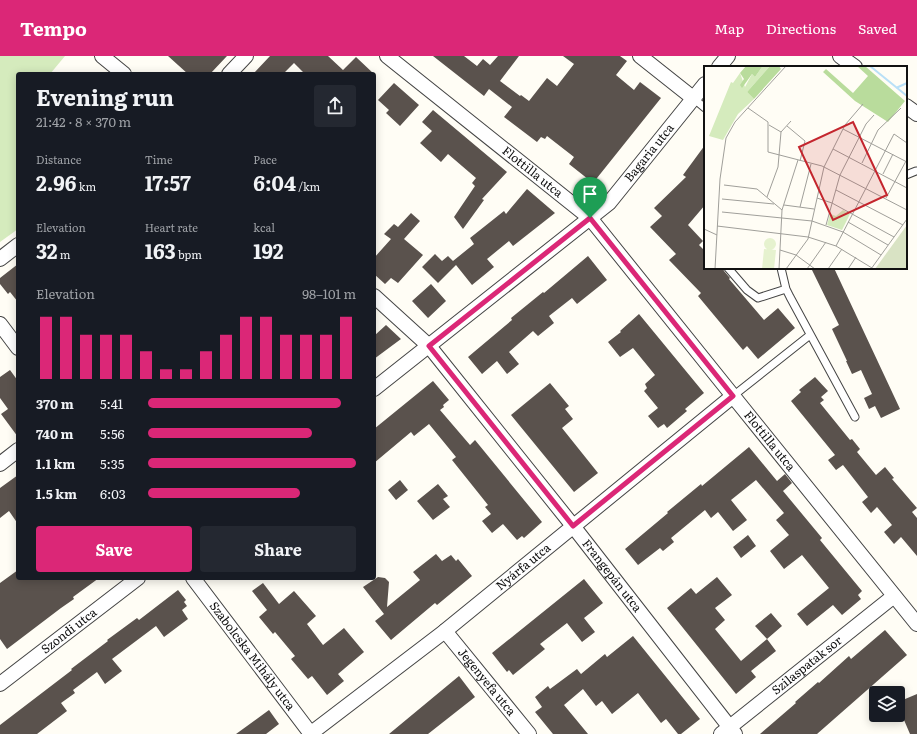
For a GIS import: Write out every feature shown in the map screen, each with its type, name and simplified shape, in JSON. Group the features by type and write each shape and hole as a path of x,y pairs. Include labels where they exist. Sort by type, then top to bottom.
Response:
{"street":[{"path":"102,56 122,72"},
{"path":"231,72 246,56"},
{"name":"Flottilla utca","path":"387,56 590,218 917,624"},
{"path":"640,56 693,98"},
{"path":"720,66 728,56"},
{"path":"840,56 854,66"},
{"name":"Bagaria utca","path":"590,218 609,203 704,85"},
{"path":"907,107 917,114"},
{"path":"376,388 590,218"},
{"path":"0,258 16,246"},
{"name":"Frangepán utca","path":"376,298 429,346 573,526 728,732"},
{"path":"0,324 16,345"},
{"name":"Nyárfa utca","path":"311,734 445,631 733,396"},
{"path":"0,464 16,452"},
{"name":"Szondi utca","path":"0,684 135,580"},
{"name":"Szabolcska Mihály utca","path":"195,580 311,734"},
{"name":"Szilaspatak sor","path":"728,732 894,596"},
{"name":"Jegenyefa utca","path":"445,631 529,734"}],"lane":[{"path":"693,98 704,107"},
{"path":"907,175 916,171"},
{"path":"729,269 747,290 758,298 786,289"},
{"path":"781,269 786,289 855,417"},
{"path":"733,396 810,335"}],"green space":[{"path":"0,56 65,56 52,72 16,72 16,230 0,242"}],"building":[{"path":"168,56 227,56 212,72 186,72"},
{"path":"270,56 328,56 343,70 356,57 372,72 303,72 294,63 285,72 255,72"},
{"path":"433,56 464,56 477,66 483,59 490,65 498,56 519,56 500,81 529,101 547,78 557,86 574,64 563,56 620,56 627,61 616,75 634,90 640,82 661,98 593,183 569,164 574,157 547,136 545,139 541,137 537,142 504,117 512,107 489,89 484,96"},
{"path":"394,83 419,105 400,126 386,113 389,110 378,100"},
{"path":"433,110 507,172 482,199 484,200 463,229 454,217 475,186 472,183 476,178 448,154 441,162 420,143 432,131 422,122"},
{"path":"704,146 704,206 688,225 703,241 699,245 704,250 704,269 723,269 730,278 729,279 764,320 778,308 795,328 758,359 747,346 743,350 698,296 701,293 669,260 676,254 650,227 662,216 654,208 686,177 683,175"},
{"path":"527,189 555,213 513,246 509,241 487,259 494,267 472,285 456,265 438,283 422,267 435,254 442,261 448,256 453,261 474,244 470,238 504,211 506,214"},
{"path":"411,213 420,221 404,239 423,255 398,283 391,278 385,284 376,276 376,256 391,239 384,234 394,224 398,227"},
{"path":"588,256 607,280 577,304 572,298 549,316 554,323 538,336 533,331 509,352 519,364 507,374 497,361 482,374 468,357 512,320 511,318 543,292 544,293"},
{"path":"16,266 16,300 10,292 8,294 0,284 0,278"},
{"path":"811,269 834,269 900,409 881,418 875,406 869,409 864,398 872,394 861,370 852,374 832,329 839,325"},
{"path":"431,284 446,301 428,318 412,301"},
{"path":"639,314 704,393 685,409 687,411 667,428 664,424 658,428 648,416 658,408 644,391 647,388 645,384 655,375 633,348 620,357 608,342 621,332 620,331"},
{"path":"386,325 401,339 376,358 376,334"},
{"path":"10,370 16,378 16,434 1,414 8,409 0,398 0,377"},
{"path":"815,377 828,391 821,397 824,400 820,403 850,440 852,439 860,449 857,452 876,475 885,467 894,478 892,479 917,508 912,512 917,518 917,556 901,537 894,544 884,532 892,525 877,507 871,513 862,502 868,497 843,465 836,470 828,460 835,455 791,401 801,392 799,390"},
{"path":"433,381 449,400 440,410 470,445 475,440 542,522 524,538 522,536 517,540 503,524 492,533 482,521 491,514 485,507 488,505 452,460 456,457 429,424 414,436 411,432 376,461 376,427"},
{"path":"550,383 569,406 565,409 573,419 562,428 598,473 574,492 511,415"},
{"path":"749,447 777,481 785,474 792,483 783,491 822,538 820,540 862,591 858,595 861,599 842,615 833,605 807,626 797,614 829,588 802,555 784,569 770,551 789,535 776,520 784,513 756,480 731,500 747,520 733,531 718,512 711,518 705,510 671,538 674,542 663,551 660,548 638,565 625,549 701,484 702,486"},
{"path":"16,476 16,521 9,511 0,518 0,488"},
{"path":"400,480 408,490 396,500 388,490"},
{"path":"438,484 448,496 443,499 450,507 433,520 417,501"},
{"path":"748,535 756,546 741,558 733,547"},
{"path":"436,554 442,561 451,555 456,561 458,559 472,576 437,605 435,603 391,640 375,621 384,614 363,587 376,580 378,577 385,578 389,582 387,607 420,580 413,572"},
{"path":"16,571 16,580 96,580 73,597 74,599 7,649 0,639 0,583"},
{"path":"717,577 732,595 715,608 725,620 715,629 741,661 767,639 776,651 751,671 756,677 736,694 667,608 691,588 696,594"},
{"path":"584,579 603,603 584,618 595,632 582,642 567,623 540,644 545,649 513,675 509,670 507,672 492,653"},
{"path":"263,583 279,604 294,591 316,616 307,624 323,645 344,628 364,652 338,674 344,681 327,695 312,676 308,679 291,659 295,656 275,632 273,634 259,617 267,610 252,591"},
{"path":"178,590 186,600 184,602 187,606 182,610 188,619 164,637 156,626 112,659 122,671 105,684 97,672 73,690 75,693 61,703 67,711 37,734 0,734 0,725 72,670 71,669 108,641 107,640 137,618 139,620"},
{"path":"771,613 782,626 767,639 755,626"},
{"path":"885,630 907,655 872,686 869,686 869,688 817,734 760,734 849,656 851,659"},
{"path":"633,636 700,719 681,734 678,734 666,719 661,723 638,693 612,714 602,701 596,706 583,689 564,705 588,734 553,734 535,712 542,707 535,697 548,686 550,689 577,669 581,674 605,654 607,657"},
{"path":"459,676 475,697 428,734 389,734"},
{"path":"917,694 917,734 910,734 905,722 905,699"},
{"path":"269,710 279,724 266,734 236,734"}],"route":[{"path":"590,218 733,396 573,526 429,346 590,218"}]}
